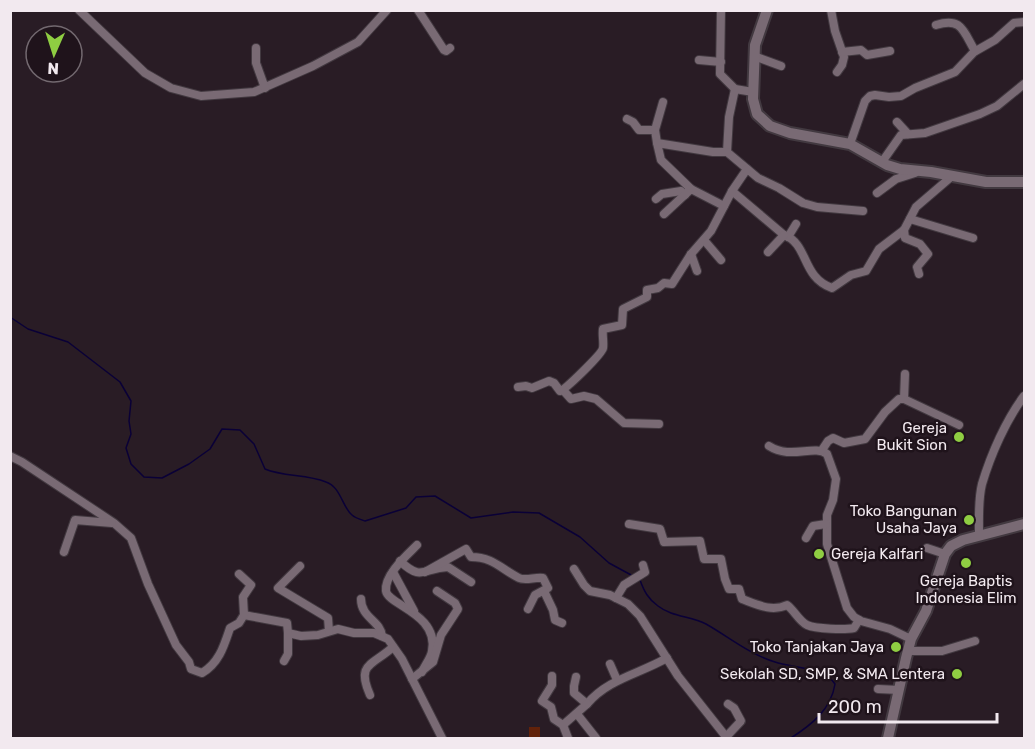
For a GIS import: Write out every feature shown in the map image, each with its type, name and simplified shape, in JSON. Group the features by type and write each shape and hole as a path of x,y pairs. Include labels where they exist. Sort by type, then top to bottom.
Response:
{"street":[{"path":"79,10 145,73 171,88 206,96 246,93 313,66 349,48 367,33 387,10"},
{"path":"418,10 444,50 450,48"},
{"path":"722,10 720,74 735,89 753,92"},
{"path":"767,10 756,40 753,92 757,114 770,126 790,133 850,144 900,169 931,172 986,183 1024,182"},
{"path":"831,10 844,60 837,72"},
{"path":"936,25 949,21 957,24 975,51"},
{"path":"850,144 865,100 870,96 904,95 915,88 955,72 975,51 995,40 1014,23 1024,22"},
{"path":"256,48 256,63 265,87"},
{"path":"842,52 861,50 867,55 890,51"},
{"path":"754,56 781,66"},
{"path":"699,60 721,63"},
{"path":"882,162 898,137 925,133 988,111 1024,84"},
{"path":"727,152 729,117 735,89"},
{"path":"663,102 655,130 661,160 688,192"},
{"path":"627,119 633,122 639,130 655,130"},
{"path":"897,122 908,134"},
{"path":"657,143 727,152 758,178 803,203 818,207 863,211"},
{"path":"563,390 601,353 603,329 621,326 623,309 646,298 647,290 658,288 664,283 671,285 691,254 711,231 732,190 747,169"},
{"path":"877,193 896,179 916,172"},
{"path":"732,190 798,246 811,273 826,286 832,288 851,275 866,271 879,249 904,230 916,207 951,177"},
{"path":"656,199 664,193 681,191 724,206"},
{"path":"664,214 688,192"},
{"path":"910,219 973,238"},
{"path":"768,252 796,224"},
{"path":"904,230 905,238 920,244 928,254 918,264 919,274"},
{"path":"704,240 721,260"},
{"path":"691,254 697,272"},
{"path":"904,399 905,374"},
{"path":"518,387 532,388 549,381 554,383 560,391 563,390 571,399 584,396 596,399 624,423 659,424"},
{"path":"980,535 982,483 1003,435 1024,396"},
{"path":"822,450 833,438 844,442 865,439 896,400 904,399 959,425"},
{"path":"769,446 781,453 822,450 827,454 836,479 826,524 829,556 847,608 859,620 890,629 912,639"},
{"path":"10,456 114,523 131,538 148,584 176,645 189,662 191,669 202,674 212,667 220,656 230,628 239,623 244,615 243,597 251,585 238,574"},
{"path":"64,552 75,520 114,523"},
{"path":"629,524 660,529 664,542 700,541 704,559 720,559 724,579 729,589 741,591 742,599 774,609 787,604 809,626 846,630 854,628 859,620"},
{"path":"806,538 813,526 826,524"},
{"path":"888,738 908,651 926,611 945,554 956,543 1024,524"},
{"path":"415,613 386,594 386,588 400,561 417,545"},
{"path":"927,548 945,554"},
{"path":"425,572 466,549 471,557 496,562 519,578 543,578 548,586 532,598 528,609"},
{"path":"400,561 411,571 419,573 448,567 471,582"},
{"path":"616,598 624,585 645,572 643,565"},
{"path":"300,566 278,588 328,618 329,631"},
{"path":"574,569 590,591 616,598 631,606 687,688 727,738 741,721 734,708 728,704"},
{"path":"393,572 415,613 430,633 432,653 422,672"},
{"path":"412,679 435,659 441,635 458,609 455,603 437,591"},
{"path":"544,591 555,620 562,623"},
{"path":"361,598 364,612 381,631 382,636"},
{"path":"244,615 287,623 288,654 284,662"},
{"path":"288,633 301,636 318,635 338,629 354,633 370,632 387,639 412,679 442,738"},
{"path":"908,651 948,650 975,641"},
{"path":"370,695 364,682 364,673 367,667 393,647"},
{"path":"563,725 600,690 667,658"},
{"path":"610,664 617,680"},
{"path":"552,676 552,687 542,701 551,707 554,718 563,725 568,738"},
{"path":"576,677 573,686 574,693 587,704"},
{"path":"878,689 898,690"},
{"path":"576,714 596,738"}],"shaded area":[{"path":"529,727 540,727 540,738 529,738"}],"waterway":[{"path":"10,317 28,329 68,342 120,382 131,401 129,421 131,434 126,448 131,464 144,477 162,478 189,464 210,449 222,429 240,430 254,444 265,469 326,482 335,488 353,516 365,521 406,508 416,497 435,496 471,518 513,512 539,513 580,537 609,563 633,576"},
{"path":"640,580 649,598 663,610 706,624 766,659 816,671 830,678 835,684 825,709 806,728 791,738"}],"place":[{"name":"Gereja Bukit Sion","path":"959,437"},
{"name":"Toko Bangunan Usaha Jaya","path":"969,520"},
{"name":"Gereja Kalfari","path":"819,554"},
{"name":"Gereja Baptis Indonesia Elim","path":"966,563"},
{"name":"Toko Tanjakan Jaya","path":"896,647"},
{"name":"Sekolah SD, SMP, & SMA Lentera","path":"957,674"}]}
